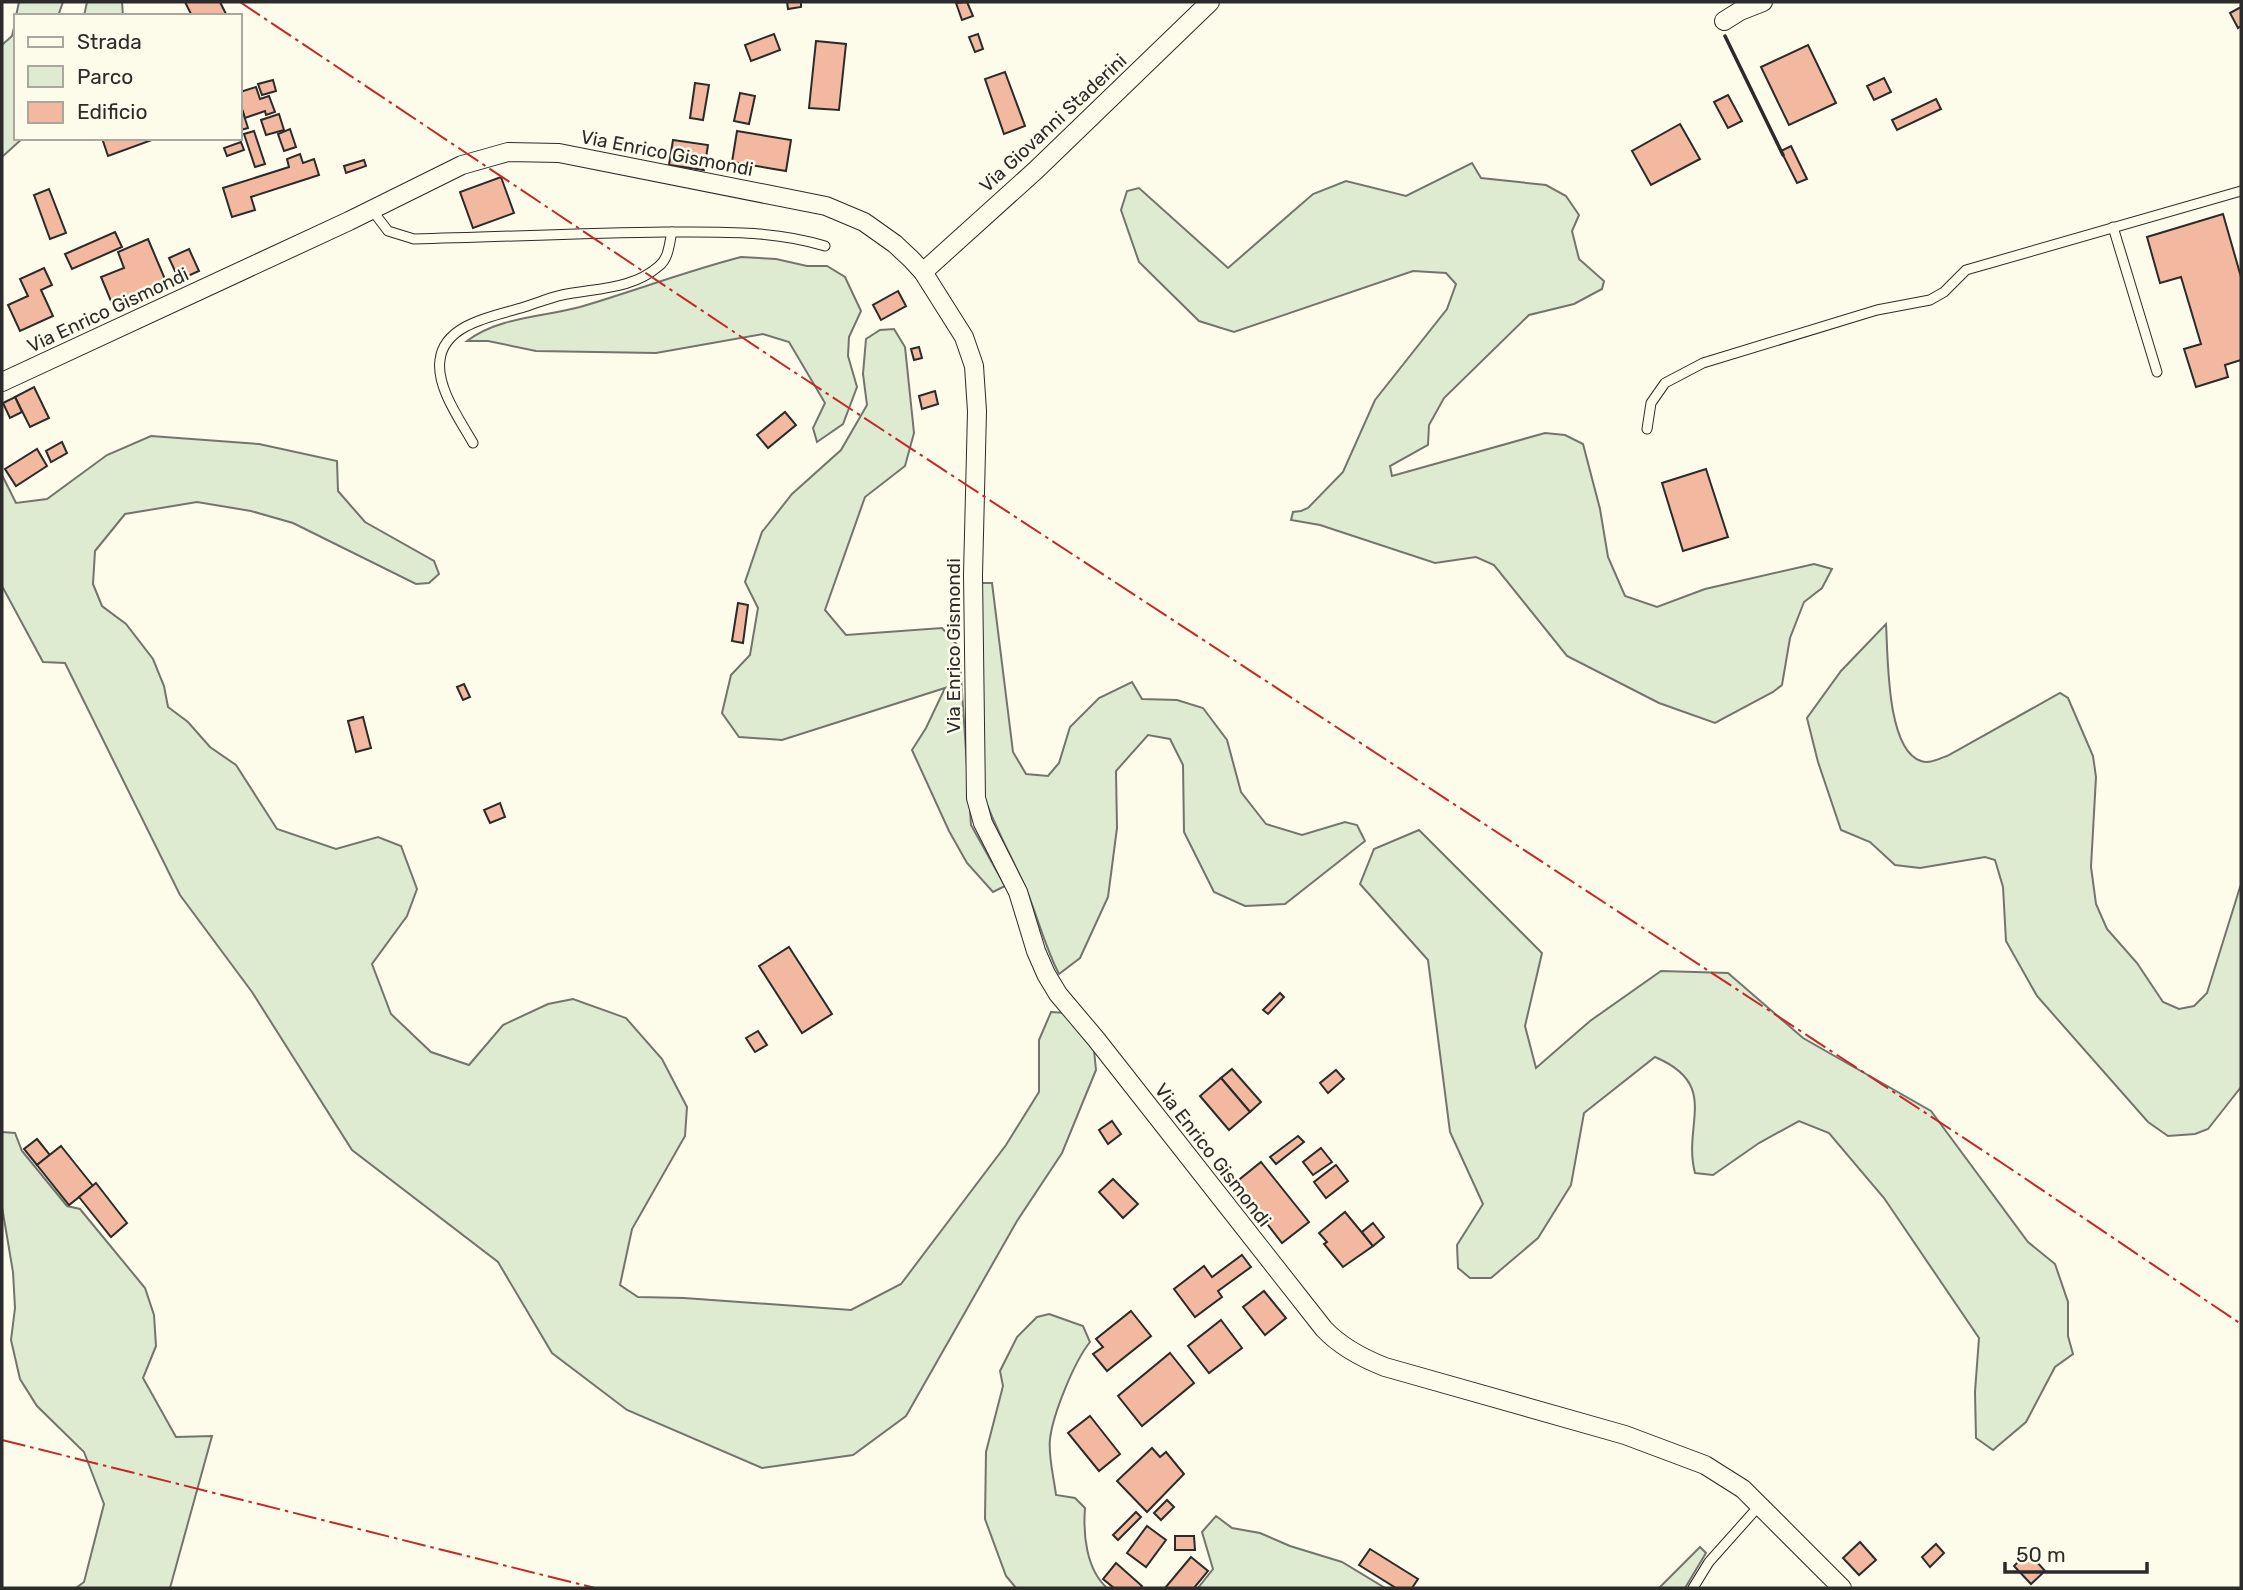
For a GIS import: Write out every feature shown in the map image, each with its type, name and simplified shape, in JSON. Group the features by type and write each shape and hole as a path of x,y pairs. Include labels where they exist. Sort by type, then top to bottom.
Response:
{"street":[{"name":"Via Giovanni Staderini","path":"923,272 1036,170 1210,2"},
{"path":"1724,21 1763,2"},
{"name":"Via Enrico Gismondi","path":"2,382 480,158 518,151 559,153 826,206 864,222 895,244 923,272 964,337 974,366 976,411 973,575 977,805 983,823 1010,874 1036,951 1055,989 1324,1329 1338,1342 1352,1352 1385,1367 1625,1435 1700,1463 1726,1477 1759,1506 1842,1588"}],"lane":[{"path":"1647,429 1651,402 1665,383 1703,363 1877,310 1930,300 1944,292 1966,270 2241,191"},
{"path":"372,210 388,230 414,239 737,232 805,240 825,246"},
{"path":"2113,228 2158,372"},
{"path":"472,443 445,394 439,361 443,349 452,337 468,325 490,317 562,295 606,289 638,278 659,266 667,256 672,232"},
{"path":"1693,1588 1709,1562 1759,1506"}],"green space":[{"path":"19,2 63,2 59,14 16,14"},
{"path":"87,2 122,2 123,14 84,14"},
{"path":"14,28 14,140 21,140 2,157 2,45 12,36"},
{"path":"1472,163 1481,178 1546,185 1566,196 1579,215 1572,231 1579,259 1604,281 1602,289 1574,304 1529,315 1444,398 1429,425 1428,445 1390,466 1392,476 1545,433 1565,435 1583,444 1600,509 1608,557 1625,596 1657,607 1705,589 1814,564 1832,569 1822,588 1804,602 1790,638 1782,685 1715,723 1659,703 1567,656 1494,565 1476,557 1435,563 1320,525 1291,520 1293,512 1308,508 1343,472 1375,400 1447,309 1456,284 1446,273 1413,271 1234,332 1199,321 1139,262 1121,210 1127,191 1139,188 1228,268 1313,194 1346,181 1406,196"},
{"path":"741,257 827,266 845,277 861,311 849,337 848,356 857,387 843,424 817,442 813,428 825,403 789,342 763,334 656,353 536,351 488,341 467,341 507,322 580,307"},
{"path":"894,329 905,347 914,433 905,466 865,497 825,610 846,635 942,628 959,647 971,825 1005,886 993,892 967,863 949,831 912,750 945,688 782,740 739,737 722,713 731,675 750,655 758,608 745,582 762,532 792,494 841,450 867,405 863,374 866,339 880,330"},
{"path":"151,436 259,444 337,461 338,491 365,522 434,561 439,574 429,583 416,584 293,523 251,511 197,502 125,514 95,551 93,584 102,606 126,624 153,659 164,686 168,707 188,722 210,747 236,765 277,829 336,849 378,837 401,846 417,889 407,916 372,964 391,1014 431,1052 469,1065 503,1025 548,1004 573,999 626,1018 662,1059 687,1107 685,1136 632,1229 620,1285 638,1297 851,1310 901,1284 1006,1145 1039,1092 1039,1040 1051,1012 1067,1013 1094,1050 1096,1070 1062,1153 1017,1221 906,1416 853,1455 762,1468 627,1410 552,1353 498,1262 352,1150 252,992 180,895 65,663 43,662 2,586 2,475 16,503 47,499 107,455"},
{"path":"982,583 992,583 1013,752 1026,774 1048,776 1059,763 1070,727 1099,698 1132,682 1142,699 1177,700 1203,708 1227,740 1241,792 1266,824 1302,835 1345,822 1357,825 1365,841 1285,904 1245,906 1214,892 1184,832 1183,765 1170,739 1148,735 1116,771 1117,828 1108,897 1080,958 1059,974 1026,889 982,791"},
{"path":"1886,624 1895,721 1901,739 1910,753 1921,761 1931,762 1947,756 2060,693 2068,698 2093,756 2096,777 2091,867 2096,904 2107,929 2137,963 2163,1002 2179,1009 2194,1006 2207,993 2241,884 2241,1087 2208,1129 2195,1134 2168,1136 2148,1122 2037,996 2006,941 2003,887 1995,860 1985,857 1920,868 1895,865 1870,842 1841,830 1818,762 1807,718 1841,671"},
{"path":"1419,830 1542,953 1525,1026 1536,1068 1590,1021 1661,971 1728,973 1803,1038 1931,1111 2028,1242 2055,1264 2068,1302 2068,1336 2073,1354 2055,1367 2026,1422 1993,1450 1976,1438 1975,1392 1979,1338 1884,1198 1829,1133 1799,1121 1759,1143 1713,1175 1695,1173 1692,1155 1695,1107 1693,1093 1687,1080 1675,1068 1655,1057 1584,1113 1571,1185 1538,1238 1491,1278 1470,1278 1458,1268 1457,1245 1483,1204 1450,1132 1428,960 1360,884 1374,849"},
{"path":"2,1132 15,1133 22,1151 67,1206 80,1209 145,1288 154,1315 156,1346 143,1378 176,1437 212,1436 170,1588 76,1588 84,1582 104,1504 84,1452 37,1406 20,1379 11,1340 15,1308 13,1272 2,1207"},
{"path":"1049,1314 1083,1326 1090,1342 1077,1362 1060,1403 1052,1428 1050,1453 1056,1495 1075,1498 1085,1508 1087,1551 1094,1571 1107,1588 1016,1588 1006,1576 985,1519 986,1452 1003,1386 1000,1371 1017,1337 1037,1317"},
{"path":"1216,1516 1232,1528 1260,1533 1290,1546 1342,1562 1385,1588 1198,1588 1213,1569 1202,1532"},
{"path":"1700,1547 1706,1553 1685,1588 1659,1588"}],"building":[{"path":"185,2 220,2 226,14 191,14"},
{"path":"787,2 801,2 801,7 788,9"},
{"path":"967,2 973,16 962,20 956,3"},
{"path":"2241,7 2241,26 2238,28 2230,13"},
{"path":"774,34 780,50 751,61 745,45"},
{"path":"978,34 983,49 975,52 969,37"},
{"path":"816,41 846,44 839,110 809,108"},
{"path":"1808,45 1836,103 1789,125 1761,67"},
{"path":"1005,72 1025,126 1004,134 985,79"},
{"path":"1884,78 1891,92 1874,100 1867,86"},
{"path":"273,80 276,91 262,95 258,84"},
{"path":"695,83 709,85 703,120 690,118"},
{"path":"256,87 260,99 269,96 275,112 266,115 265,111 245,118 242,91"},
{"path":"740,93 755,96 749,124 734,121"},
{"path":"1728,95 1742,121 1728,128 1714,102"},
{"path":"1936,99 1941,109 1897,130 1892,120"},
{"path":"242,109 248,128 242,130"},
{"path":"279,114 284,130 266,135 261,120"},
{"path":"1680,124 1700,159 1651,185 1632,151"},
{"path":"290,129 296,147 284,151 278,134"},
{"path":"254,131 265,164 255,167 244,134"},
{"path":"737,131 791,140 786,171 732,162"},
{"path":"103,140 152,140 108,156"},
{"path":"673,140 708,145 704,170 669,165"},
{"path":"241,142 244,150 227,156 224,148"},
{"path":"1791,146 1807,179 1797,183 1781,151"},
{"path":"300,154 303,163 314,159 319,175 251,197 255,210 232,217 223,188 289,167 287,159"},
{"path":"364,160 366,166 346,173 344,166"},
{"path":"501,177 514,213 473,228 460,192"},
{"path":"49,189 66,233 50,239 34,195"},
{"path":"2223,214 2241,277 2241,360 2225,365 2228,377 2196,387 2184,349 2201,344 2181,277 2160,283 2147,237"},
{"path":"115,232 122,247 72,269 65,254"},
{"path":"148,239 167,284 113,306 101,277 124,268 118,252"},
{"path":"189,249 199,271 179,280 169,258"},
{"path":"44,268 52,285 41,290 53,316 20,331 8,305 28,296 20,279"},
{"path":"898,291 906,306 881,320 873,305"},
{"path":"919,347 922,358 914,360 911,349"},
{"path":"34,387 49,418 30,427 15,397"},
{"path":"935,391 938,404 922,409 919,396"},
{"path":"15,397 22,412 10,418 3,403"},
{"path":"785,412 796,425 768,448 757,435"},
{"path":"62,442 67,453 51,462 46,451"},
{"path":"37,449 47,466 16,486 5,469"},
{"path":"1706,469 1728,537 1683,551 1662,483"},
{"path":"738,603 748,605 743,643 732,641"},
{"path":"464,684 470,697 463,700 457,687"},
{"path":"363,717 371,748 356,752 348,721"},
{"path":"500,803 505,817 490,823 484,810"},
{"path":"789,947 832,1014 802,1033 759,966"},
{"path":"1280,993 1284,997 1268,1014 1263,1010"},
{"path":"758,1031 767,1045 755,1052 746,1038"},
{"path":"1232,1069 1261,1102 1250,1112 1221,1078"},
{"path":"1336,1070 1344,1079 1328,1093 1320,1083"},
{"path":"1221,1078 1250,1112 1229,1130 1200,1096"},
{"path":"1112,1121 1121,1134 1108,1144 1099,1130"},
{"path":"1298,1136 1304,1142 1276,1164 1270,1157"},
{"path":"37,1139 50,1155 37,1165 24,1149"},
{"path":"61,1146 93,1186 69,1205 37,1165"},
{"path":"1321,1148 1332,1162 1313,1175 1303,1162"},
{"path":"1261,1162 1309,1222 1282,1243 1235,1183"},
{"path":"1336,1165 1348,1181 1326,1198 1314,1182"},
{"path":"1113,1179 1138,1204 1123,1218 1099,1192"},
{"path":"96,1183 127,1223 111,1237 79,1197"},
{"path":"1345,1212 1373,1246 1343,1267 1324,1244 1327,1242 1319,1233"},
{"path":"1373,1223 1384,1237 1373,1246 1362,1232"},
{"path":"1242,1255 1251,1267 1218,1291 1222,1297 1195,1317 1174,1289 1204,1266 1212,1277"},
{"path":"1264,1291 1286,1318 1265,1335 1243,1307"},
{"path":"1131,1311 1151,1336 1107,1371 1093,1354 1103,1347 1096,1339"},
{"path":"1221,1320 1242,1348 1209,1373 1188,1346"},
{"path":"1170,1353 1194,1383 1142,1426 1118,1396"},
{"path":"1090,1416 1120,1454 1099,1471 1068,1433"},
{"path":"1152,1448 1160,1457 1166,1452 1184,1474 1147,1512 1117,1481"},
{"path":"1167,1500 1174,1507 1161,1520 1154,1513"},
{"path":"1136,1512 1141,1517 1118,1540 1113,1535"},
{"path":"1147,1526 1166,1540 1146,1567 1127,1553"},
{"path":"1175,1536 1194,1536 1195,1550 1175,1550"},
{"path":"1860,1542 1876,1560 1859,1575 1843,1558"},
{"path":"1936,1544 1944,1553 1930,1567 1922,1557"},
{"path":"1370,1549 1418,1579 1412,1588 1396,1588 1359,1565"},
{"path":"2028,1552 2045,1571 2031,1584 2014,1566"},
{"path":"1191,1557 1208,1571 1194,1588 1165,1588"},
{"path":"1116,1563 1142,1586 1114,1588 1103,1579"}],"wall":[{"path":"1725,36 1783,155"}],"power":[{"path":"240,2 788,368 2002,1163 2241,1324"},
{"path":"2,1440 595,1588"}]}
